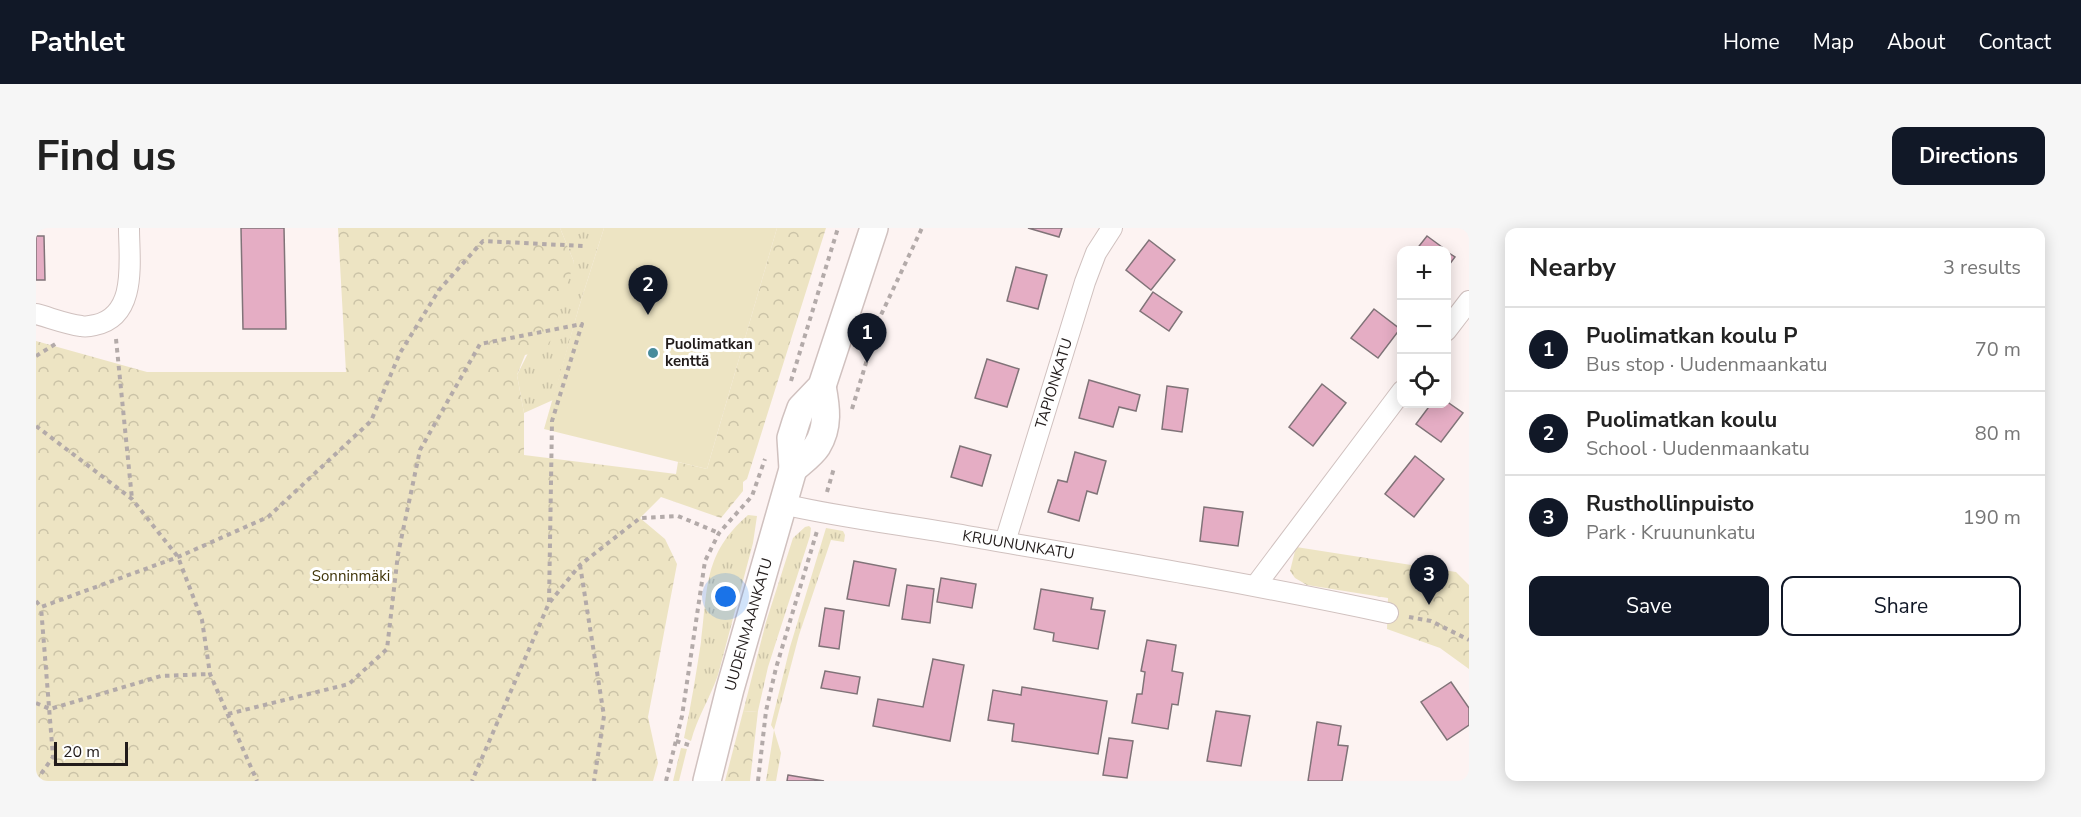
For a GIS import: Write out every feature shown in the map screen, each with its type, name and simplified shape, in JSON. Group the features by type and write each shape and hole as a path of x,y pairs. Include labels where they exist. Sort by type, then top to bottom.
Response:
{"main road":[{"name":"UUDENMAANKATU","path":"707,781 730,689 793,469 791,438 801,408 822,386 874,228"}],"street":[{"path":"36,314 84,327 103,323 114,316 125,300 129,279 129,228"},
{"name":"TAPIONKATU","path":"1005,542 1085,282 1096,253 1112,228"},
{"path":"1451,324 1469,301"},
{"path":"1256,585 1397,396"},
{"name":"KRUUNUNKATU","path":"782,504 829,514 1256,585 1389,612"}],"path":[{"path":"790,383 838,228"},
{"path":"41,607 178,557 268,517 371,421 400,353 439,290 483,241 583,246"},
{"path":"114,316 132,499"},
{"path":"228,714 349,684 387,649 398,554 420,450 480,344 582,324 552,421 549,603"},
{"path":"36,426 132,499 178,557 202,620 210,674 257,781"},
{"path":"666,781 687,688 705,561 719,533 752,496 766,456"},
{"path":"472,781 549,603 580,565 640,518 678,516 719,533"},
{"path":"580,565 604,716 594,781"},
{"path":"36,602 41,607 51,709 53,757 36,781"},
{"path":"1389,612 1431,621 1469,640"},
{"path":"36,703 51,709 161,676 210,674"},
{"path":"676,741 689,745"}],"green space":[{"name":"Sonninmäki","path":"338,228 560,228 574,262 548,349 525,355 517,375 524,413 524,455 676,474 678,462 707,469 777,228 826,228 747,479 743,482 743,491 721,518 661,497 640,518 665,539 677,564 648,717 658,763 653,781 36,781 36,341 147,372 346,372"},
{"path":"560,228 604,228 553,400 524,413 517,375 574,262"},
{"name":"Puolimatkan kenttä","path":"604,228 777,228 707,469 544,429"},
{"path":"748,515 757,516 753,543 718,675 691,741 684,738 701,642 710,573 723,544 733,529"},
{"path":"809,526 810,536 768,667 758,711 743,712 766,622 793,538"},
{"path":"826,528 843,531 844,542 831,540 799,635 774,730 771,725 790,647"},
{"path":"1296,547 1456,572 1469,585 1469,669 1440,648 1387,629 1388,598 1307,585 1295,578 1290,571"},
{"path":"758,711 750,781 725,781 743,712"},
{"path":"774,730 781,753 776,781 766,781"},
{"path":"681,748 687,749 679,781 673,781"}],"building":[{"path":"241,228 284,228 286,329 243,329"},
{"path":"1028,228 1062,228 1059,237"},
{"path":"36,236 44,236 45,280 36,280"},
{"path":"1427,236 1441,246 1419,246"},
{"path":"1149,240 1175,260 1151,290 1126,270"},
{"path":"1016,267 1047,275 1038,309 1007,301"},
{"path":"1153,292 1182,312 1169,331 1140,311"},
{"path":"1374,309 1397,327 1397,333 1378,358 1351,338"},
{"path":"987,359 1019,369 1007,407 975,398"},
{"path":"1089,380 1140,395 1136,411 1119,407 1113,427 1079,418"},
{"path":"1322,384 1346,403 1313,446 1289,427"},
{"path":"1167,386 1188,389 1182,432 1162,429"},
{"path":"1451,405 1463,413 1441,442 1416,424 1428,408 1451,408"},
{"path":"960,446 991,455 982,486 951,477"},
{"path":"1075,452 1106,461 1097,494 1087,491 1079,521 1048,512 1058,480 1067,482"},
{"path":"1415,456 1444,479 1414,517 1385,494"},
{"path":"1204,507 1243,512 1238,546 1200,541"},
{"path":"854,561 896,569 889,606 847,599"},
{"path":"941,578 976,584 972,608 937,602"},
{"path":"907,585 934,589 930,623 902,619"},
{"path":"1041,589 1093,598 1091,609 1105,611 1098,649 1053,641 1054,633 1034,629"},
{"path":"825,608 844,611 839,649 819,646"},
{"path":"1147,640 1176,645 1172,671 1183,673 1178,705 1172,704 1168,729 1132,723 1137,694 1142,694 1145,672 1141,671"},
{"path":"933,659 964,665 950,741 873,726 878,699 923,707"},
{"path":"825,671 860,677 857,694 821,688"},
{"path":"1451,682 1469,708 1469,725 1447,740 1421,702"},
{"path":"1022,687 1107,701 1098,754 1012,741 1014,724 988,720 993,690 1021,695"},
{"path":"1216,711 1250,716 1241,766 1207,761"},
{"path":"1317,722 1341,726 1338,745 1348,746 1342,781 1308,781"},
{"path":"1109,738 1133,741 1127,778 1103,775"},
{"path":"788,775 824,781 787,781"}],"place":[{"name":"Puolimatkan koulu","path":"648,315"},
{"name":"Puolimatkan kenttä","path":"653,353"},
{"name":"Puolimatkan koulu P","path":"867,363"},
{"name":"Rusthollinpuisto","path":"1429,605"}]}
